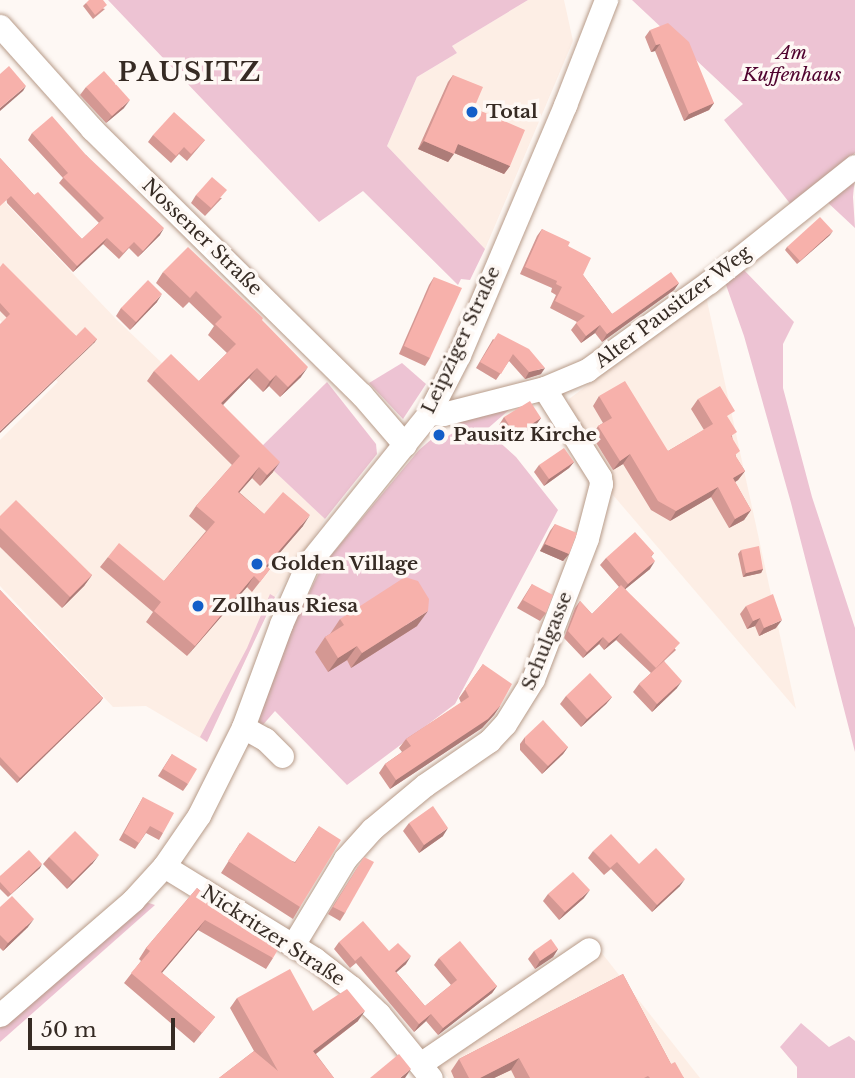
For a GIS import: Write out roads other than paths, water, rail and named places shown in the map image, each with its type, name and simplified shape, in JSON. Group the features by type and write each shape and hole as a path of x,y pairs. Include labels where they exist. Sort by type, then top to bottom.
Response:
{"street":[{"name":"Leipziger Straße","path":"0,1015 96,934 164,866 199,815 243,727 281,624 307,565 429,414 458,355 565,105 606,0"},
{"name":"Nossener Straße","path":"3,36 92,129 361,394 405,445"},
{"name":"Alter Pausitzer Weg","path":"429,414 443,414 544,388 587,370 709,282 855,166"},
{"name":"Schulgasse","path":"293,945 345,859 372,829 425,785 489,741 505,724 533,679 564,604 587,538 601,484 600,477 544,388"},
{"path":"243,727 265,739 282,756"},
{"name":"Nickritzer Straße","path":"164,866 293,945 351,987 379,1014 425,1071"},
{"path":"425,1071 589,949"}],"place":[{"name":"Total","path":"472,112"},
{"name":"Pausitz Kirche","path":"439,435"},
{"name":"Golden Village","path":"257,564"},
{"name":"Zollhaus Riesa","path":"198,606"}],"district":[{"name":"PAUSITZ","path":"190,73"}],"park label":[{"name":"Am Kuffenhaus","path":"792,64"}]}
